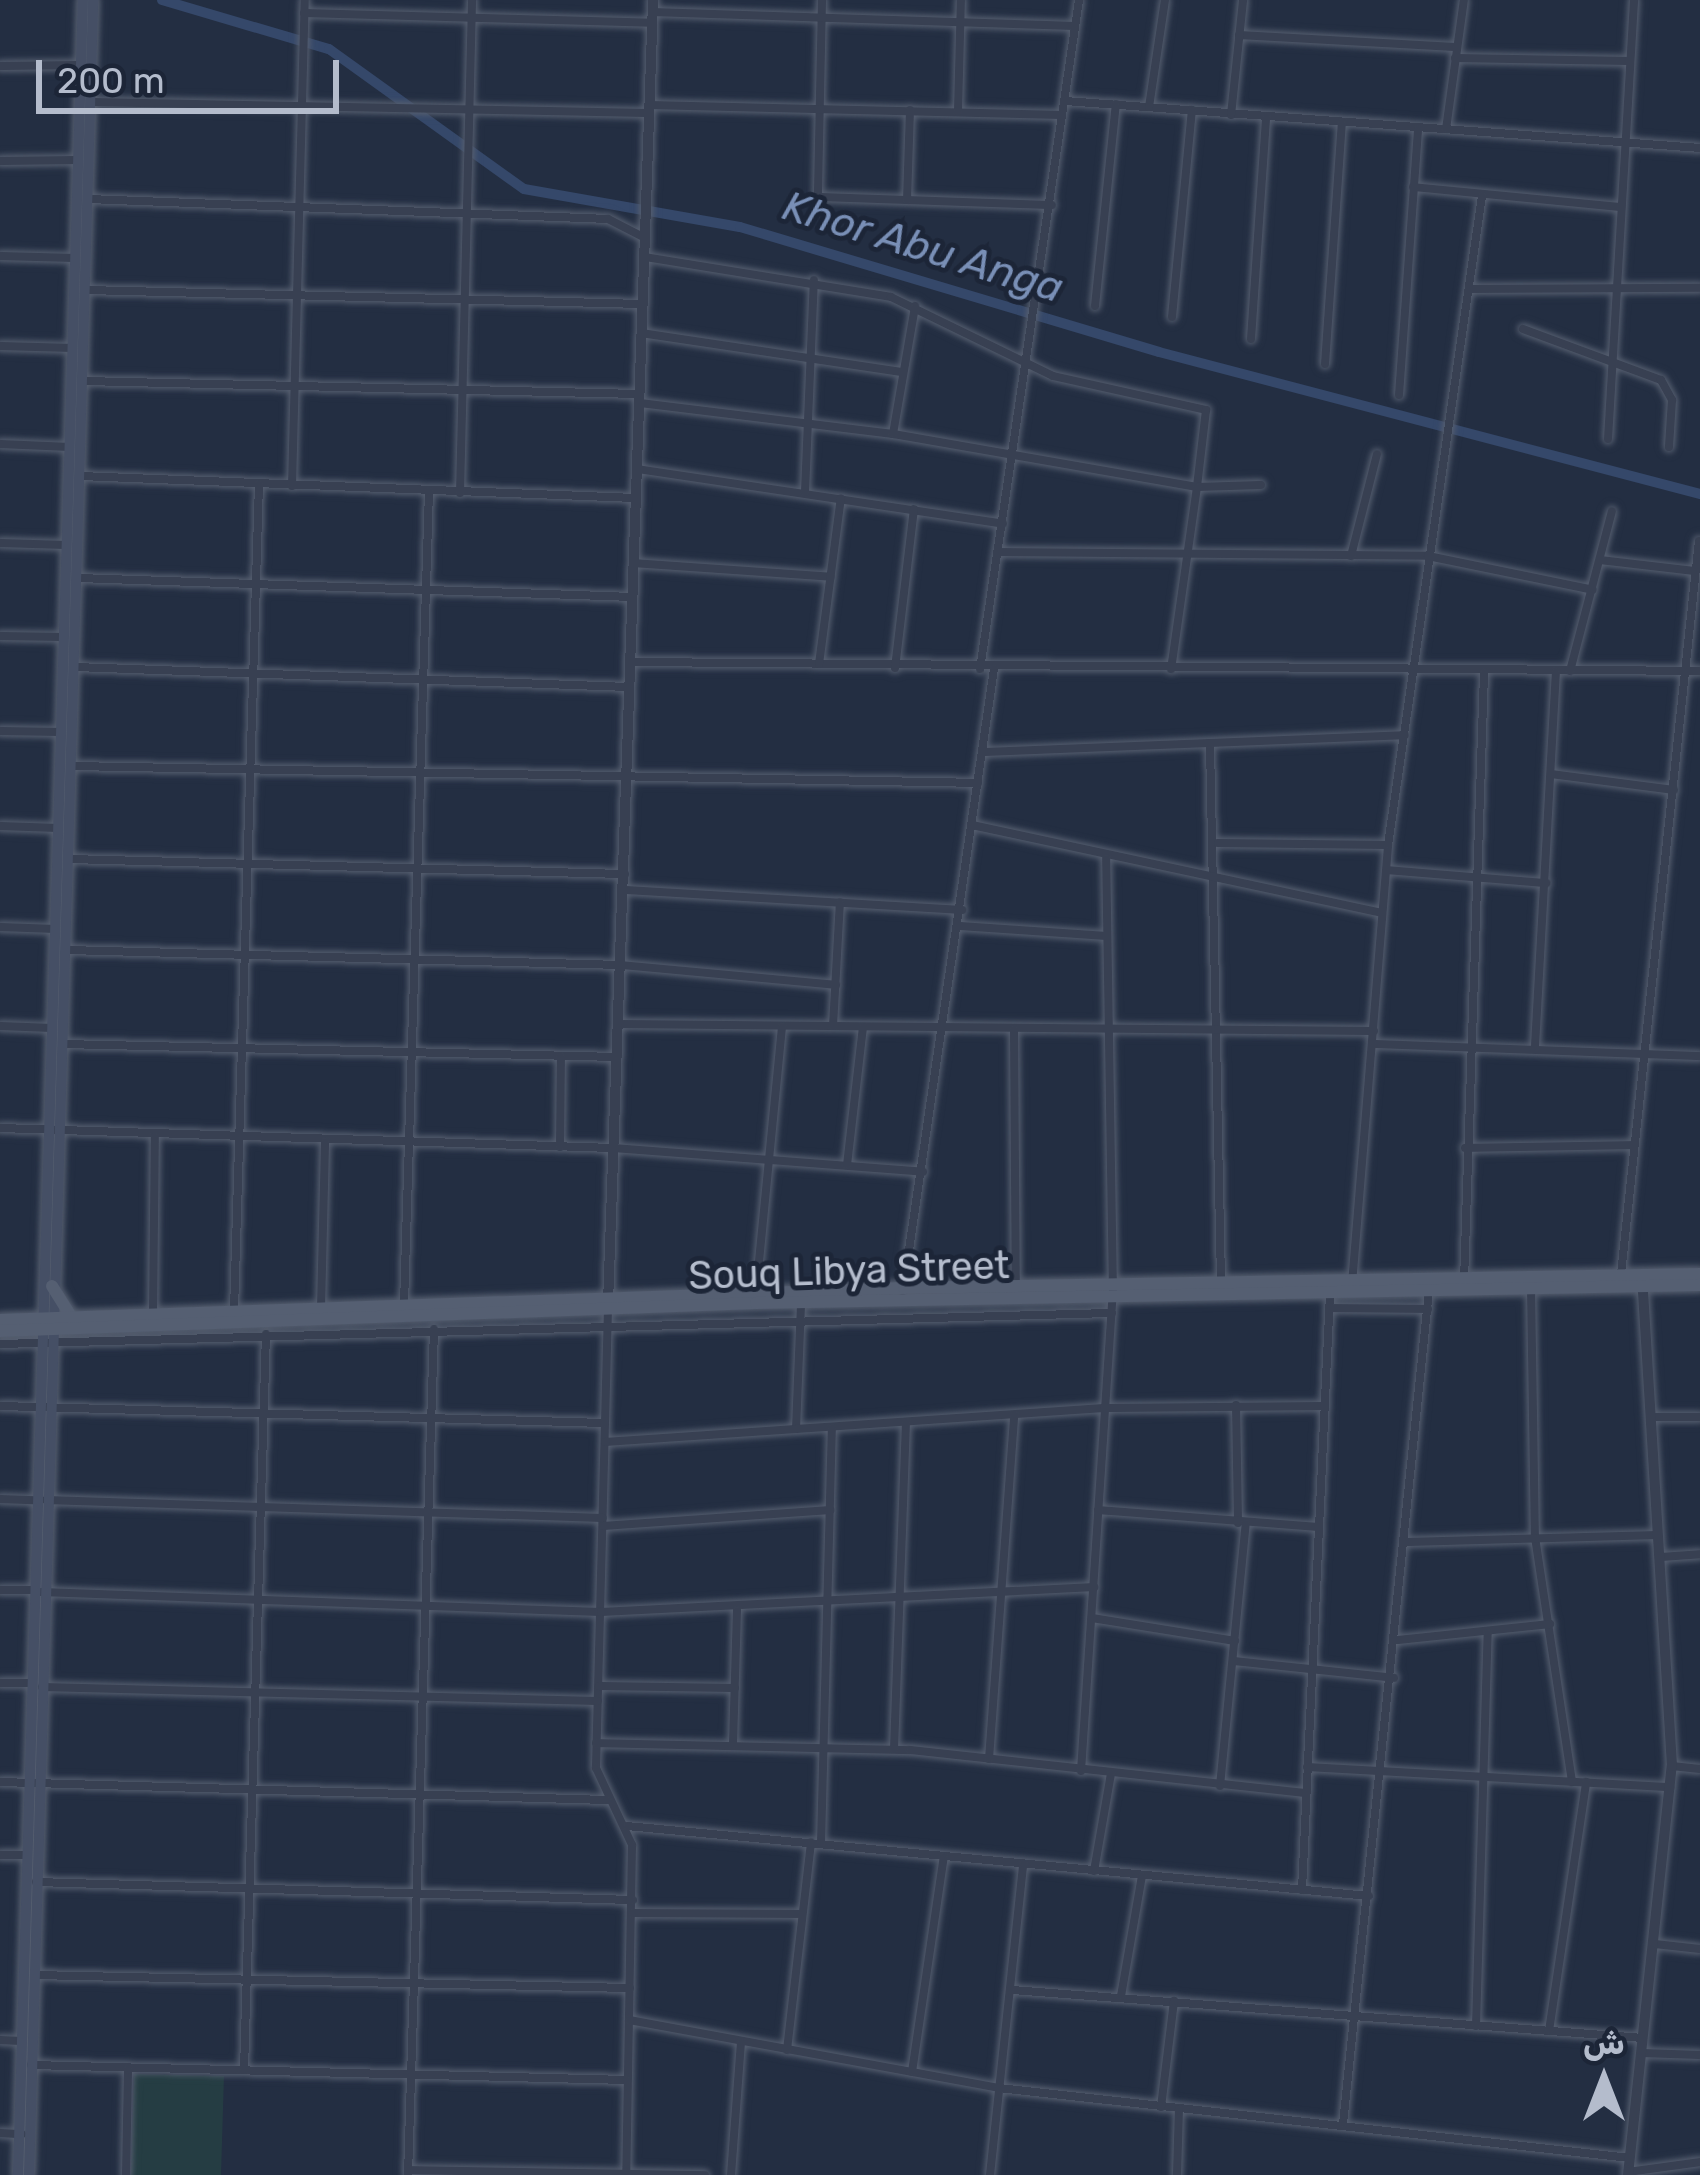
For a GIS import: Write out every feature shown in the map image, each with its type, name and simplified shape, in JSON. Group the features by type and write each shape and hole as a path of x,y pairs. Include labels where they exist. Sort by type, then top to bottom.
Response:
{"main road":[{"path":"44,1330 52,1286 56,929 83,0"},
{"path":"18,2175 31,2065 36,1591 44,1330 62,1044 57,1028 67,950 93,0"},
{"name":"Souq Libya Street","path":"0,1320 44,1330 70,1317 404,1306 802,1302 1016,1286 1330,1291 1352,1285 1621,1274 1700,1285"},
{"name":"Souq Libya Street","path":"0,1331 266,1322 756,1292 903,1293 1221,1281 1531,1287 1700,1274"},
{"path":"52,1286 70,1317"},
{"path":"29,2175 20,2041 25,1855 33,1783"}],"street":[{"path":"292,485 305,0"},
{"path":"375,16 376,0"},
{"path":"460,493 472,0"},
{"path":"822,0 818,197 1052,205"},
{"path":"958,110 961,0"},
{"path":"980,669 1052,205 1078,0"},
{"path":"1149,107 1165,0"},
{"path":"1231,115 1243,0"},
{"path":"1446,129 1463,0"},
{"path":"1608,439 1634,0"},
{"path":"304,14 471,19 652,12 1075,26"},
{"path":"626,2174 633,1900 627,1826 608,1800 596,1743 652,12"},
{"path":"1239,35 1629,61"},
{"path":"0,65 80,65"},
{"path":"1065,101 1700,148"},
{"path":"91,102 466,112 820,107 1062,115"},
{"path":"1095,305 1116,104"},
{"path":"907,200 910,110"},
{"path":"1172,317 1192,110"},
{"path":"1251,339 1266,117"},
{"path":"1325,364 1342,123"},
{"path":"1399,395 1418,130"},
{"path":"0,160 78,160"},
{"path":"1413,188 1621,207"},
{"path":"1352,1285 1388,845 1482,196"},
{"path":"88,200 298,204 608,219 646,236"},
{"path":"0,256 75,258"},
{"path":"646,257 814,280 915,306 1026,363 1085,387 1206,410 1171,669"},
{"path":"806,492 814,280"},
{"path":"1471,289 1700,288"},
{"path":"86,290 643,304"},
{"path":"892,434 915,306"},
{"path":"1523,329 1614,361 1669,387 1669,447"},
{"path":"641,333 902,373"},
{"path":"0,346 73,348"},
{"path":"83,381 640,398 892,434 1013,460 1197,487 1262,484"},
{"path":"0,444 70,447"},
{"path":"1352,556 1377,454"},
{"path":"637,469 1003,524"},
{"path":"80,476 635,498"},
{"path":"234,1311 260,484"},
{"path":"404,1306 428,490"},
{"path":"819,664 841,498"},
{"path":"895,668 914,509"},
{"path":"1570,670 1612,511"},
{"path":"1621,1274 1675,790 1681,671 1699,541"},
{"path":"0,543 66,544"},
{"path":"1000,552 1427,556 1593,590"},
{"path":"1600,560 1694,571"},
{"path":"633,562 831,577"},
{"path":"78,578 632,597"},
{"path":"0,636 64,638"},
{"path":"632,662 980,669 1700,671"},
{"path":"75,667 631,687"},
{"path":"903,1293 994,669"},
{"path":"1464,1283 1484,672"},
{"path":"1535,1046 1556,672"},
{"path":"0,730 61,732"},
{"path":"982,752 1405,735"},
{"path":"1210,743 1218,843 1221,1281"},
{"path":"72,766 978,783"},
{"path":"1551,774 1675,790"},
{"path":"972,825 1106,858 1382,913"},
{"path":"0,826 59,828"},
{"path":"1218,843 1388,845"},
{"path":"1081,1771 1113,1288 1106,858"},
{"path":"69,859 626,874"},
{"path":"1387,870 1546,883"},
{"path":"626,890 962,910"},
{"path":"833,1026 840,902"},
{"path":"960,926 1107,936"},
{"path":"0,927 56,929"},
{"path":"67,950 413,963 621,965 836,985"},
{"path":"618,1024 1374,1031"},
{"path":"756,1292 782,1025"},
{"path":"0,1026 57,1028"},
{"path":"847,1165 863,1027"},
{"path":"1014,1028 1016,1286"},
{"path":"62,1044 617,1058"},
{"path":"1373,1044 1535,1046 1700,1056"},
{"path":"560,1148 561,1057"},
{"path":"0,1128 614,1148 923,1172"},
{"path":"153,1314 155,1136"},
{"path":"321,1308 325,1141"},
{"path":"1466,1148 1634,1145"},
{"path":"1643,1280 1672,1766 1628,2174 1700,2162"},
{"path":"1531,1287 1535,1537 1572,1782"},
{"path":"1343,2124 1398,1640 1429,1288"},
{"path":"1302,1890 1330,1291"},
{"path":"796,1430 802,1302"},
{"path":"1329,1308 1427,1309"},
{"path":"0,1344 44,1330 266,1337 1112,1313"},
{"path":"244,2071 266,1322"},
{"path":"434,1330 408,2173 705,2175"},
{"path":"1220,1786 1242,1523 1236,1405"},
{"path":"0,1406 605,1423"},
{"path":"605,1442 1105,1408 1325,1406"},
{"path":"988,1759 1005,1594 1014,1415"},
{"path":"1650,1417 1700,1417"},
{"path":"894,1749 906,1422"},
{"path":"787,2050 802,1914 816,1843 824,1745 832,1428"},
{"path":"0,1499 603,1522 830,1510"},
{"path":"1098,1510 1318,1528"},
{"path":"1408,1542 1660,1534"},
{"path":"1661,1557 1700,1554"},
{"path":"0,1590 602,1612 737,1610 1094,1587"},
{"path":"733,1744 737,1610"},
{"path":"1092,1618 1235,1641"},
{"path":"1398,1640 1550,1624"},
{"path":"1476,2026 1488,1633"},
{"path":"1233,1661 1394,1678"},
{"path":"0,1683 598,1701"},
{"path":"598,1686 735,1688"},
{"path":"596,1743 894,1749 1306,1793"},
{"path":"1672,1766 1700,1769"},
{"path":"1307,1767 1671,1787"},
{"path":"1094,1871 1111,1774"},
{"path":"0,1782 608,1800"},
{"path":"1549,2031 1586,1782"},
{"path":"627,1826 1369,1895"},
{"path":"0,1855 25,1855"},
{"path":"912,2072 944,1856"},
{"path":"991,2175 1023,1864"},
{"path":"1121,1996 1142,1876"},
{"path":"35,1882 633,1900"},
{"path":"633,1913 802,1914"},
{"path":"1655,1944 1700,1949"},
{"path":"34,1975 630,1988"},
{"path":"1012,1990 1643,2038"},
{"path":"1160,2107 1174,2000"},
{"path":"629,2020 999,2088 1630,2158"},
{"path":"0,2040 20,2041"},
{"path":"731,2175 741,2042"},
{"path":"1642,2053 1700,2055"},
{"path":"31,2065 627,2080"},
{"path":"126,2175 128,2068"},
{"path":"1177,2175 1180,2109"},
{"path":"0,2133 25,2134"}],"green space":[{"path":"134,2074 224,2076 221,2175 131,2175"}],"waterway":[{"name":"Khor Abu Anga","path":"162,0 329,49 524,189 740,227 1159,352 1700,494"}]}
